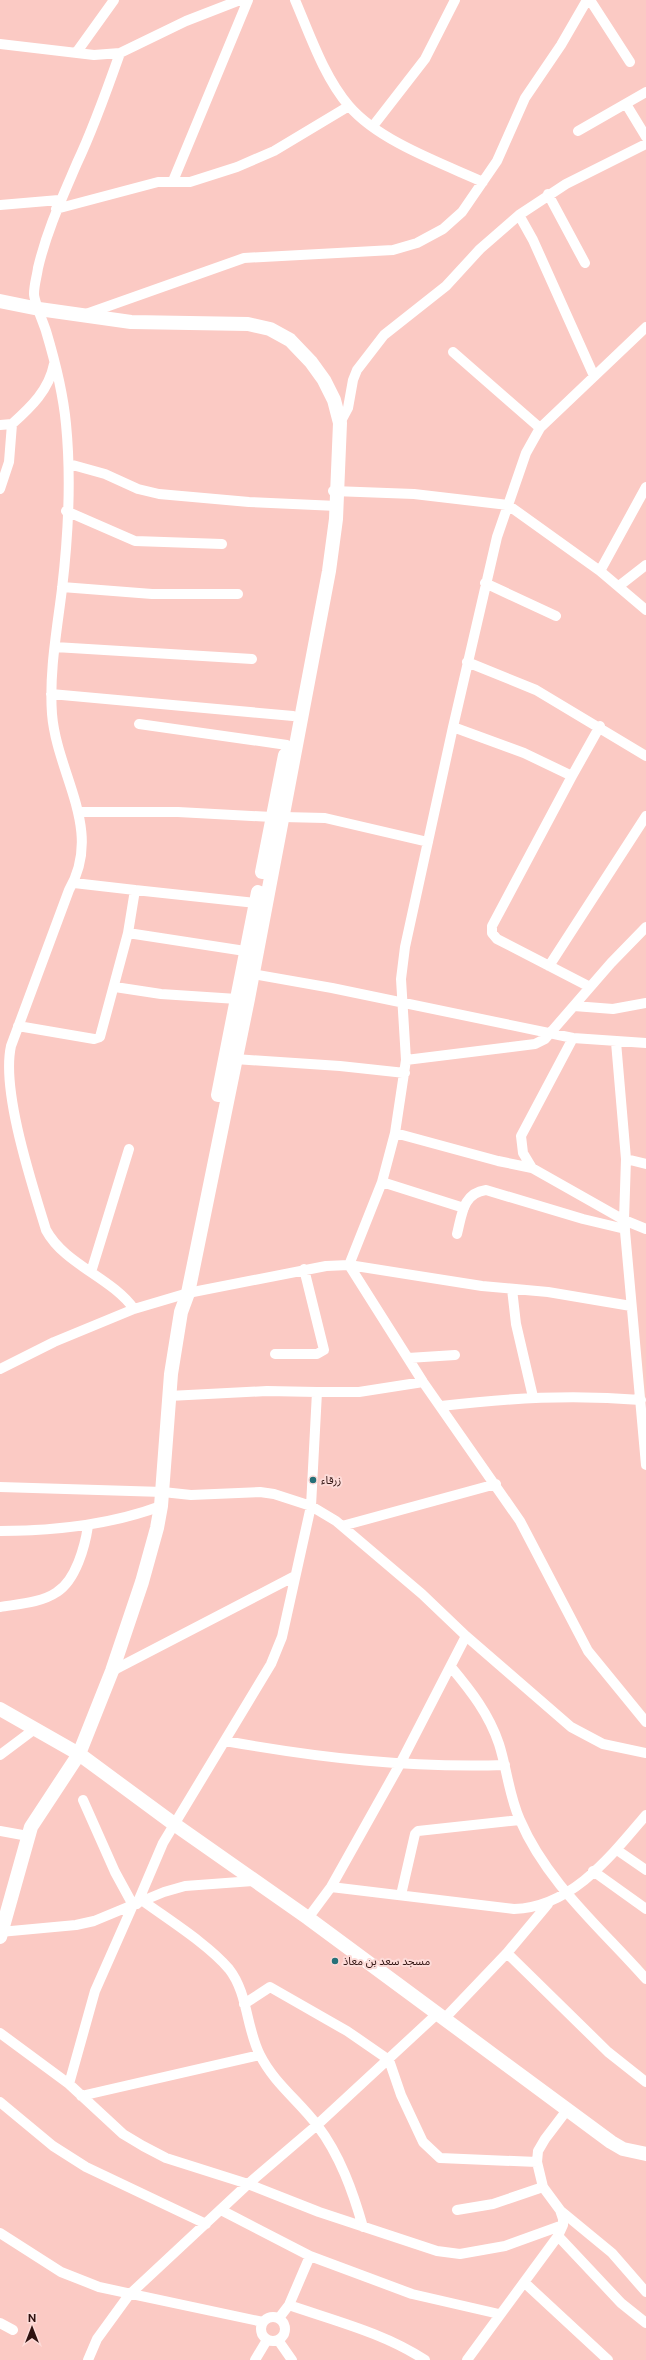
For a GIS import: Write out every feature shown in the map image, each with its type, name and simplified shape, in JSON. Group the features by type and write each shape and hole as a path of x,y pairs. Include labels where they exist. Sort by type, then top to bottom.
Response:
{"street":[{"path":"76,53 114,0"},
{"path":"0,44 94,55 120,53 186,21 240,0"},
{"path":"173,181 248,0"},
{"path":"295,0 332,79 349,106 373,126 419,153 482,182"},
{"path":"373,126 425,59 455,0"},
{"path":"83,316 244,258 376,252 405,248 438,232 453,221 497,161 525,98 590,0 630,62"},
{"path":"120,53 80,156 58,204 44,243 34,286 33,295 39,309 55,362 66,424 68,464 62,587 51,694 54,730 78,812 83,845 81,862 74,883 18,1026 8,1060 10,1089 44,1221 53,1241 90,1272 123,1295 134,1309"},
{"path":"578,131 646,92"},
{"path":"626,104 646,137"},
{"path":"0,204 58,204 158,182 190,182 259,159 349,106"},
{"path":"340,423 348,408 354,376 375,344 393,327 446,286 480,249 518,215 548,194 646,144"},
{"path":"548,194 585,263"},
{"path":"518,215 533,240 594,376"},
{"path":"0,301 39,309 131,322 248,324 270,329 290,340 321,374 334,400 340,423 329,571 247,973 235,1058 184,1294"},
{"path":"349,1265 382,1182 395,1133 406,1060 401,979 405,947 453,727 497,538 530,442 540,428 646,327"},
{"path":"453,352 540,428"},
{"path":"0,425 12,424 40,397 49,381 55,362"},
{"path":"0,489 9,462 12,424"},
{"path":"68,464 105,474 138,489 159,494 249,502 335,506"},
{"path":"600,571 646,487"},
{"path":"336,488 422,495 508,505 600,571 646,610"},
{"path":"66,511 135,541 148,543 222,544"},
{"path":"619,586 646,565"},
{"path":"486,583 556,616"},
{"path":"62,587 152,594 238,594"},
{"path":"55,647 252,659"},
{"path":"468,662 536,690 600,726 646,756"},
{"path":"51,694 298,717"},
{"path":"253,1881 185,1886 76,1925 1,1934 28,1836 35,1820 79,1754 112,1671 142,1582 157,1528 162,1499 169,1396 184,1294 237,998 247,973 245,951 278,817 287,745 298,717"},
{"path":"139,724 287,745"},
{"path":"590,987 497,939 492,933 492,926 600,726"},
{"path":"453,727 524,753 572,776"},
{"path":"78,812 178,812 324,818 428,842"},
{"path":"549,966 646,816"},
{"path":"74,883 256,903"},
{"path":"18,1026 98,1039 115,987 128,933 135,890"},
{"path":"406,1060 535,1044 552,1033 590,987 646,927"},
{"path":"128,933 245,951"},
{"path":"247,973 402,1002 573,1038 646,1043"},
{"path":"115,987 161,994 237,998"},
{"path":"574,1006 613,1009 646,1003"},
{"path":"532,1168 523,1153 522,1136 573,1038"},
{"path":"616,1042 626,1159 625,1224 631,1306 643,1383 641,1400 646,1465"},
{"path":"235,1058 405,1073"},
{"path":"395,1133 491,1160 532,1168 625,1224"},
{"path":"90,1272 129,1149"},
{"path":"626,1159 646,1164"},
{"path":"382,1182 464,1208"},
{"path":"456,1234 464,1208 470,1196 476,1191 486,1190 583,1219 646,1228"},
{"path":"349,1265 423,1382 496,1484 536,1549 588,1650 646,1722"},
{"path":"0,1369 54,1342 134,1309 184,1294 304,1269 349,1265 512,1289 548,1292 631,1306"},
{"path":"275,1354 316,1354 324,1350 304,1269"},
{"path":"512,1289 516,1324 533,1396"},
{"path":"408,1358 455,1355"},
{"path":"169,1396 267,1391 359,1392 423,1382"},
{"path":"69,2084 95,1991 138,1903 163,1843 225,1741 278,1649 311,1506 317,1392"},
{"path":"441,1406 533,1396 598,1397 641,1400"},
{"path":"342,1526 496,1484"},
{"path":"0,1487 162,1499 191,1495 260,1492 274,1494 311,1506 342,1526 422,1594 466,1636 571,1728 603,1744 646,1753"},
{"path":"0,1531 88,1526 129,1518 162,1499"},
{"path":"0,1607 34,1601 60,1590 81,1556 85,1546 88,1526"},
{"path":"112,1671 295,1576"},
{"path":"308,1918 331,1887 400,1764 466,1636"},
{"path":"451,1666 487,1715 505,1765 520,1820 550,1871 567,1894 646,1979"},
{"path":"0,1709 36,1728 79,1754 253,1881 308,1918 611,2142 640,2154 646,2162"},
{"path":"0,1755 36,1728"},
{"path":"225,1741 305,1755 400,1764 445,1767 505,1765"},
{"path":"83,1800 115,1872 138,1903 221,1961 230,1970 244,2004 260,2055 276,2079 317,2125 342,2167 363,2227"},
{"path":"331,1887 514,1909 539,1907 567,1894 594,1871 617,1850 646,1815"},
{"path":"401,1895 415,1834 418,1831 520,1820"},
{"path":"1,1832 28,1836"},
{"path":"617,1850 646,1870"},
{"path":"594,1871 646,1909"},
{"path":"88,2360 97,2338 130,2294 248,2184 317,2125 388,2060 441,2016 507,1953 549,1902"},
{"path":"507,1953 608,2052 646,2082"},
{"path":"244,2004 270,1987 347,2030 388,2060 401,2095 423,2142 434,2154 448,2159 537,2162"},
{"path":"0,2033 69,2084 123,2134 143,2146 166,2158 248,2184 363,2227 437,2251 460,2254 505,2246 563,2225"},
{"path":"81,2096 260,2055"},
{"path":"0,2102 53,2146 86,2167 206,2224"},
{"path":"567,2110 545,2139 538,2151 537,2162 543,2187 560,2210 612,2253 646,2292"},
{"path":"458,2210 492,2204 543,2187"},
{"path":"221,2210 310,2256 412,2294 499,2314"},
{"path":"467,2360 499,2314 525,2283 558,2236 563,2225 560,2210"},
{"path":"0,2233 42,2261 79,2280 130,2294 263,2322"},
{"path":"558,2236 621,2303 646,2323"},
{"path":"279,2318 289,2305 310,2256"},
{"path":"525,2283 608,2360"},
{"path":"289,2305 377,2334 400,2344 425,2360"},
{"path":"267,2340 261,2332 263,2322 268,2318 279,2318"},
{"path":"278,2340 285,2331 284,2324 279,2318"},
{"path":"0,2323 13,2330"},
{"path":"267,2340 278,2340"},
{"path":"255,2360 267,2340"},
{"path":"278,2340 292,2360"}],"place":[{"name":"زرقاء","path":"313,1480"},
{"name":"مسجد سعد بن معاذ","path":"335,1961"}]}
